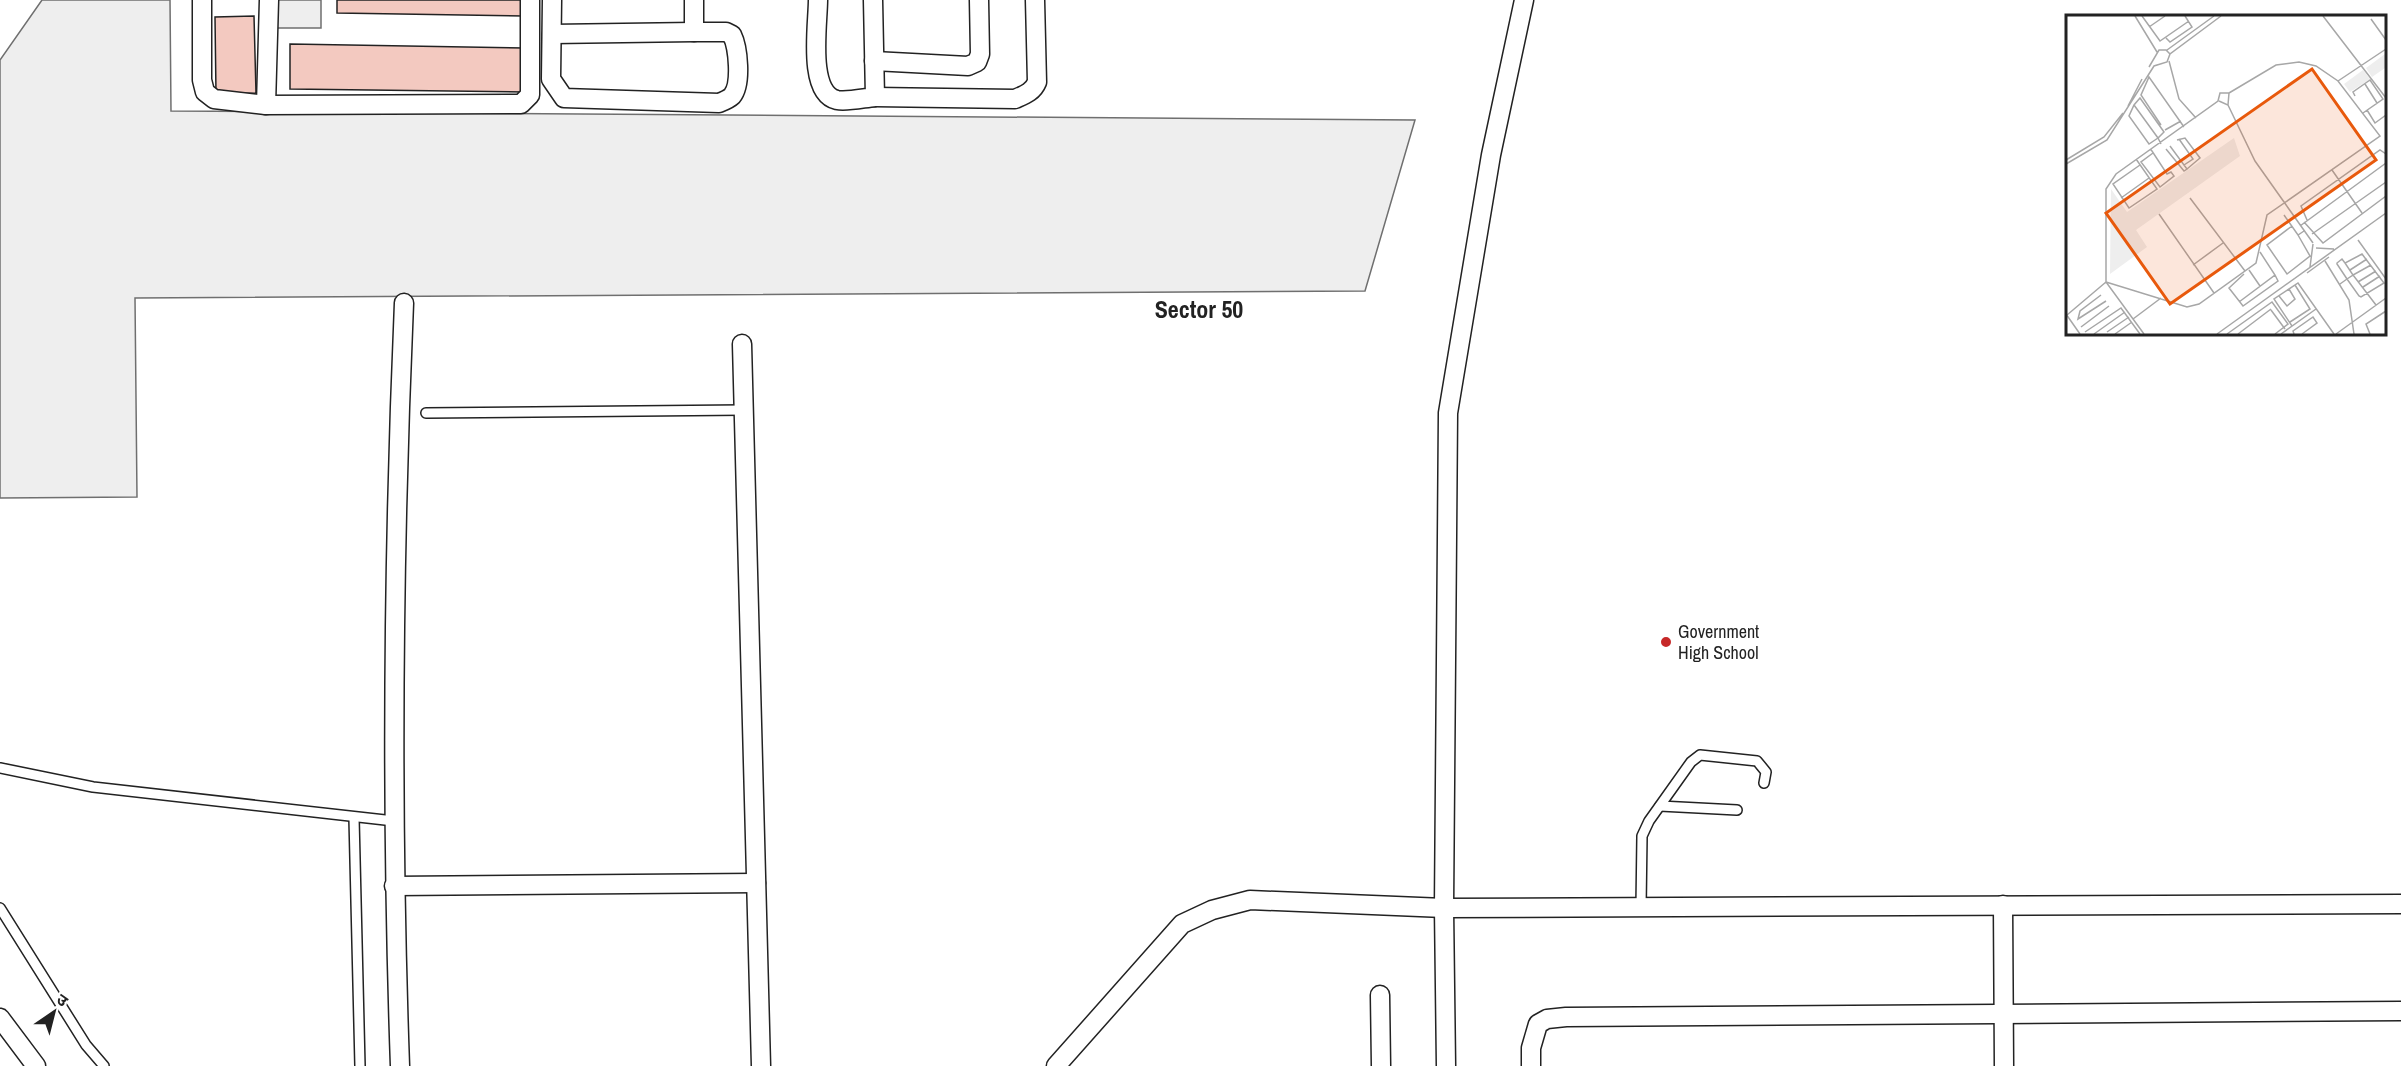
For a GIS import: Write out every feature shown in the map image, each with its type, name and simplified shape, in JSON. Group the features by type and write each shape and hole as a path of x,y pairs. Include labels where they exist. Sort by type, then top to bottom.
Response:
{"street":[{"path":"202,0 202,80 205,92 214,99 222,101 266,105 521,104 530,95 530,0"},
{"path":"266,105 269,0"},
{"path":"552,0 551,79 564,98 719,103 731,98 735,90 738,47 732,35 726,32 552,34"},
{"path":"694,0 694,32"},
{"path":"818,0 817,77 823,92 837,100 1015,99 1028,93 1034,89 1037,82 1035,0"},
{"path":"873,0 874,98"},
{"path":"874,61 968,66 976,62 980,54 979,0"},
{"path":"1446,1066 1444,908 1448,413 1491,155 1524,0"},
{"path":"400,1066 394,821 399,433 404,303"},
{"path":"742,344 761,1066"},
{"path":"394,886 756,883"},
{"path":"1056,1066 1182,924 1212,910 1250,900 1444,908 2401,904"},
{"path":"2003,905 2004,1066"},
{"path":"1380,994 1381,1066"},
{"path":"1531,1066 1533,1037 1538,1024 1547,1019 2401,1011"},
{"path":"0,1018 36,1066"}],"lane":[{"path":"426,413 744,410"},
{"path":"1641,907 1642,836 1691,762 1700,756 1757,760 1766,772 1764,783"},
{"path":"0,768 93,787 394,821"},
{"path":"1660,806 1737,810"},
{"path":"354,818 360,1066"},
{"path":"0,908 86,1045 104,1066"}],"shaded area":[{"path":"42,0 170,0 171,111 1415,120 1365,291 135,298 137,497 0,498 0,60"},
{"path":"275,0 321,0 321,28 276,28"}],"building":[{"path":"337,0 523,0 523,16 337,13"},
{"path":"254,16 256,93 216,94 215,17"},
{"path":"290,44 524,48 523,92 290,89"}],"place":[{"name":"Government High School","path":"1666,642"}],"district":[{"name":"Sector 50","path":"1199,310"}]}
